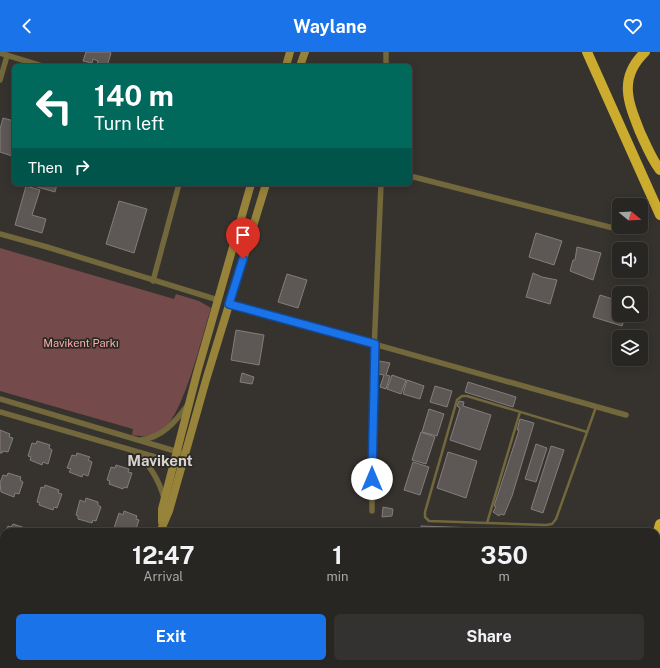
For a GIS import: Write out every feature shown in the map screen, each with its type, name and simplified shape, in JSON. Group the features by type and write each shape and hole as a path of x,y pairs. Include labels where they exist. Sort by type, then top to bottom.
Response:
{"highway":[{"path":"587,52 660,215"},
{"path":"645,52 632,69 627,86 628,102 652,160 660,170"}],"main road":[{"path":"287,64 290,52"},
{"path":"301,64 305,52"},
{"path":"181,452 190,402 250,186"},
{"path":"162,523 169,510 181,452 265,186"},
{"path":"161,528 164,499 178,463"}],"street":[{"path":"386,52 386,64"},
{"path":"0,53 35,64"},
{"path":"0,80 7,56"},
{"path":"412,177 612,228"},
{"path":"153,281 178,186"},
{"path":"372,511 375,344 381,186"},
{"path":"0,234 218,300"},
{"path":"229,304 626,415"},
{"path":"0,399 181,452"},
{"path":"139,440 150,438 166,430 190,402"},
{"path":"0,412 178,463"},
{"path":"134,451 146,462 156,476 164,499"}],"lane":[{"path":"587,432 467,396 459,398 425,512 425,517 429,521 546,526 554,522 587,432 596,407"},
{"path":"487,523 520,412"}],"green space":[{"name":"Mavikent Parkı","path":"0,248 174,299 176,294 199,301 211,308 191,376 184,395 168,425 156,435 132,435 133,429 0,391"}],"building":[{"path":"86,52 111,53 108,64 97,64 98,61 93,59 92,63 83,61"},
{"path":"3,118 12,120 12,156 0,152 0,129"},
{"path":"26,186 40,190 32,215 46,219 42,233 15,225"},
{"path":"34,186 56,186 55,192"},
{"path":"119,201 147,209 134,253 106,244"},
{"path":"536,233 562,241 554,265 529,257"},
{"path":"577,247 601,253 593,280 570,271 573,260 575,260"},
{"path":"533,273 542,277 557,280 550,304 526,297"},
{"path":"287,274 307,280 298,308 278,302"},
{"path":"600,295 612,299 612,322 623,322 622,326 593,317"},
{"path":"236,330 264,335 259,365 231,360"},
{"path":"379,361 390,363 386,375 390,376 386,389 380,387 384,375 378,374"},
{"path":"242,373 254,377 252,384 240,382"},
{"path":"392,375 406,380 401,394 387,389"},
{"path":"407,380 424,386 420,399 403,394"},
{"path":"468,382 516,397 513,407 465,392"},
{"path":"435,386 452,391 447,407 430,402"},
{"path":"459,401 464,402 463,406 491,415 480,450 450,440 460,408 457,406"},
{"path":"429,409 444,414 437,436 422,432"},
{"path":"520,419 534,423 512,496 504,515 500,514 499,516 493,512 496,507 494,506 519,430 517,430"},
{"path":"0,430 10,434 9,437 13,438 8,452 3,451 0,453"},
{"path":"421,432 435,437 426,464 412,460"},
{"path":"37,441 50,445 49,448 52,450 48,464 43,462 42,465 30,460 31,457 28,456 32,443 36,444"},
{"path":"536,444 547,448 536,482 525,479"},
{"path":"551,446 564,450 543,513 531,509"},
{"path":"448,452 477,461 466,498 437,488"},
{"path":"77,453 90,457 88,460 92,462 88,476 83,474 82,477 69,472 71,469 67,468 72,455 76,456"},
{"path":"413,462 429,467 420,495 404,490"},
{"path":"116,465 129,469 128,472 132,473 127,488 124,487 123,489 109,484 110,481 107,480 111,467 115,468"},
{"path":"8,473 21,477 20,480 23,482 19,494 15,493 14,497 1,492 0,483 3,475 7,476"},
{"path":"45,485 59,490 58,493 62,494 57,508 54,507 53,510 39,505 40,503 37,502 41,487 44,488"},
{"path":"86,498 98,502 98,505 101,507 96,521 93,520 92,523 78,519 78,516 76,515 80,500 85,502"},
{"path":"383,507 393,509 392,516 382,517"},
{"path":"124,511 137,516 136,519 139,520 136,528 114,528 119,513 123,515"},
{"path":"13,524 25,528 7,528 8,526 11,527"},
{"path":"421,526 477,528 421,528"}],"district":[{"name":"Mavikent","path":"160,460"}],"route":[{"path":"243,259 229,304 375,344 372,399 372,479"}]}
